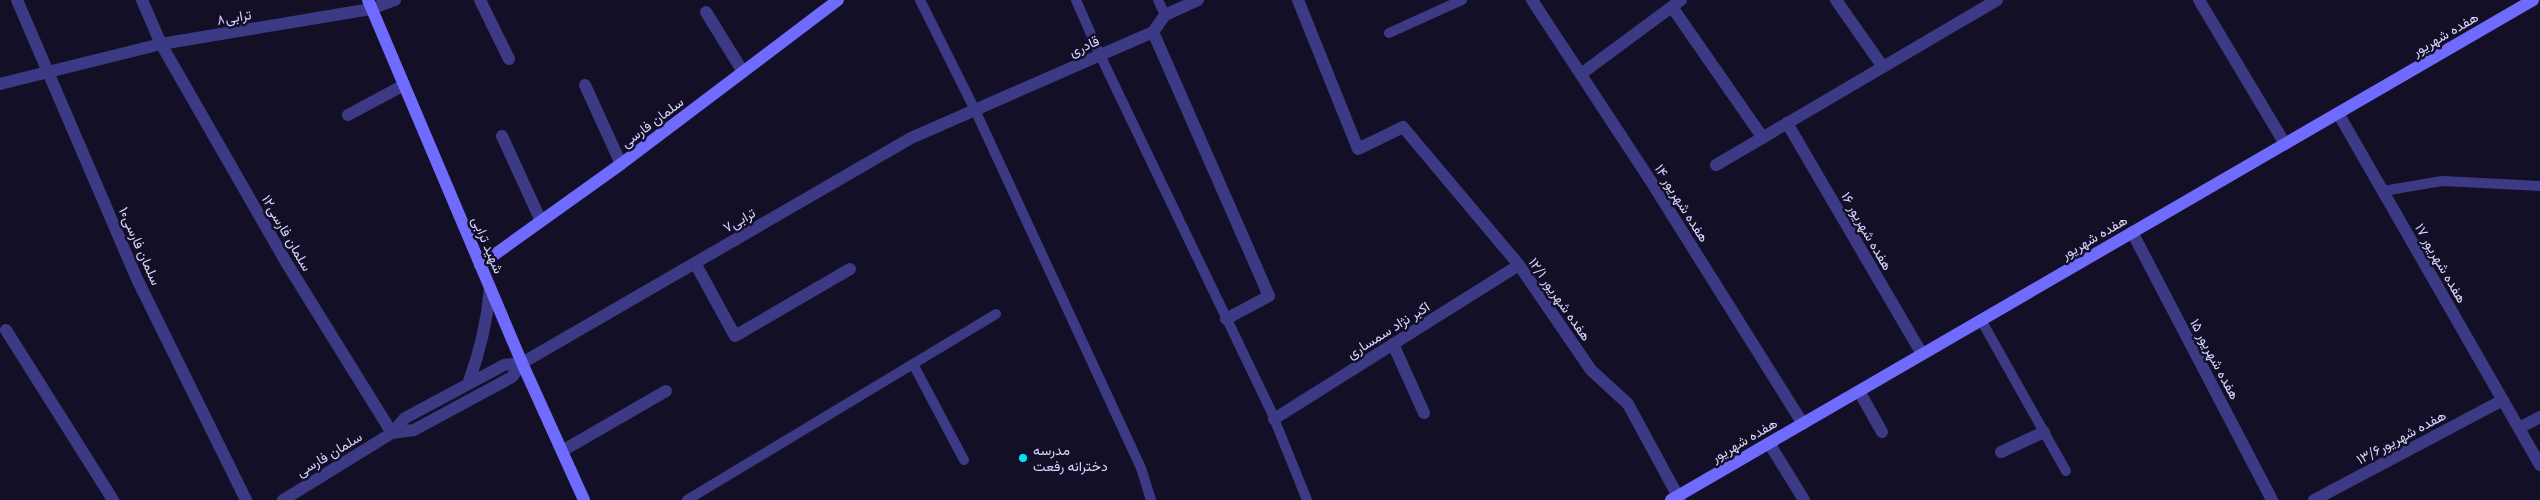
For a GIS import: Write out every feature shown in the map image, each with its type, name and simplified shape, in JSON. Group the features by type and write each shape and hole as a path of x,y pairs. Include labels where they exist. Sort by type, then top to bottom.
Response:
{"street":[{"name":"سلمان فارسی۱۰","path":"17,0 137,279 246,500"},
{"name":"سلمان فارسی۱۲","path":"142,0 161,44 286,262 392,433"},
{"name":"ترابی۸","path":"0,84 161,44 395,0"},
{"path":"480,0 509,59"},
{"name":"سلمان فارسی","path":"480,265 621,164 838,0"},
{"path":"1198,0 1164,15 1153,32 1269,296 1226,319"},
{"name":"هفده شهریور ۱۲/۱","path":"1298,0 1358,149 1403,127 1519,265 1591,370 1628,404 1676,499"},
{"name":"هفده شهریور ۱۴","path":"1532,0 1658,191 1803,424"},
{"path":"1836,0 1882,67"},
{"path":"1716,165 1998,0"},
{"path":"2199,0 2285,144"},
{"name":"هفده شهریور","path":"1676,499 2527,2"},
{"name":"شهید ترابی","path":"369,4 522,363 584,500"},
{"path":"1581,74 1676,4 1763,138"},
{"path":"706,12 742,72"},
{"name":"قادری","path":"975,110 1153,32"},
{"path":"348,115 404,85"},
{"path":"586,85 621,164"},
{"name":"ترابی۷","path":"522,363 911,138 975,110"},
{"name":"هفده شهریور ۱۷","path":"2338,113 2540,465"},
{"name":"هفده شهریور ۱۶","path":"1787,123 1922,354"},
{"path":"502,136 541,221"},
{"name":"هفده شهریور ۱۵","path":"2132,232 2272,500"},
{"path":"694,263 735,336 850,269"},
{"name":"اکبر نژاد سمساری","path":"1274,420 1519,265"},
{"path":"468,384 484,337 490,288"},
{"path":"6,330 113,500"},
{"path":"1393,344 1424,413"},
{"name":"سلمان فارسی","path":"392,433 414,430 512,378 522,363"},
{"name":"سلمان فارسی","path":"283,500 392,433 405,418 504,366 522,363"},
{"path":"562,451 666,391"},
{"path":"1859,391 1882,432"},
{"name":"هفده شهریور۱۳/۶","path":"2314,500 2503,400"},
{"path":"2519,428 2540,417"},
{"path":"2001,452 2044,432"},
{"path":"1769,443 1804,500"}],"lane":[{"path":"920,0 975,110 1141,468 1151,500"},
{"path":"1076,0 1100,55 1274,420 1307,500"},
{"path":"1158,0 1164,15"},
{"path":"1389,33 1462,0"},
{"path":"2383,191 2442,181 2540,186"},
{"path":"691,499 996,314"},
{"path":"1981,320 2066,470"},
{"path":"913,364 964,460"}],"place":[{"name":"مدرسه دخترانه رفعت","path":"1023,458"}]}
